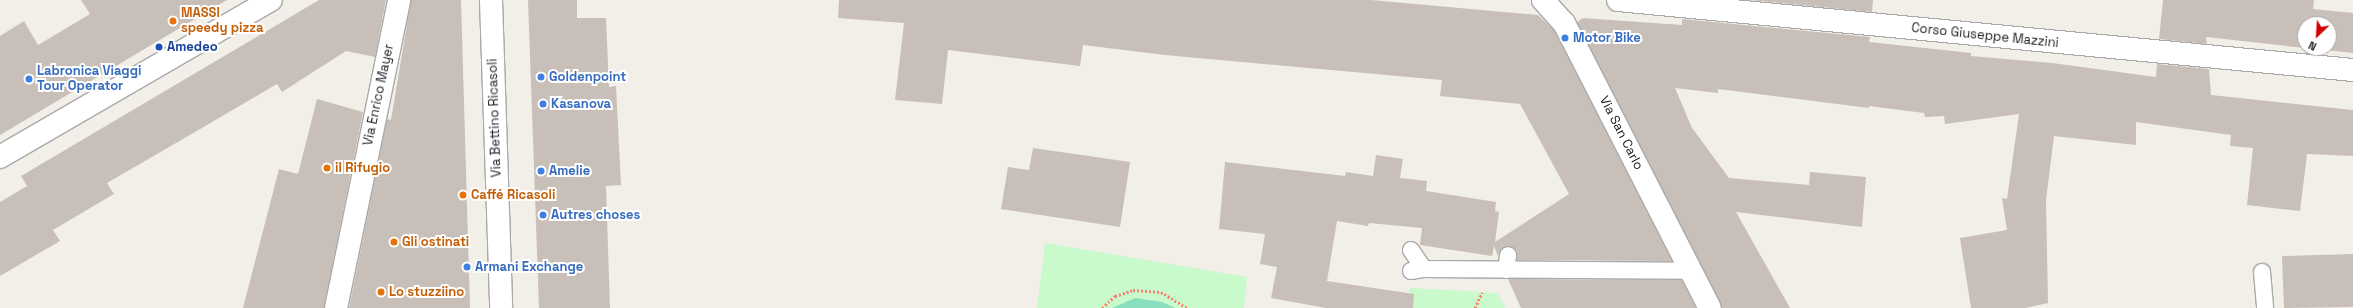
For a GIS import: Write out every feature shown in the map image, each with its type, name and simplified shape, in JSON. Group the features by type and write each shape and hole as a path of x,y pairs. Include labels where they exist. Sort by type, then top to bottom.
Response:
{"street":[{"path":"0,157 271,0"},
{"name":"Via Enrico Mayer","path":"336,308 399,0"},
{"name":"Via Bettino Ricasoli","path":"491,0 501,308"},
{"name":"Via San Carlo","path":"1543,0 1564,23 1710,308"},
{"name":"Corso Giuseppe Mazzini","path":"1618,0 2353,70"}],"lane":[{"path":"1411,250 1418,270 1507,263 1691,270"},
{"path":"2262,272 2265,308"}],"path":[{"path":"1102,308 1114,296 1133,290 1161,292 1188,308"}],"green space":[{"path":"1045,243 1247,277 1244,308 1037,308"},
{"path":"1410,288 1498,293 1505,308 1407,308"},
{"path":"1135,298 1162,302 1175,308 1112,308"}],"building":[{"path":"81,0 227,0 0,135 0,36 24,21 38,45 90,14"},
{"path":"319,0 386,0 375,57 346,51 282,92 277,84 107,183 114,194 53,230 60,241 0,276 0,202 27,186 21,176"},
{"path":"411,0 461,0 470,308 349,308 387,119 391,120"},
{"path":"528,0 577,0 577,18 606,18 609,87 616,86 621,185 606,186 610,308 539,308"},
{"path":"839,0 1371,0 1538,15 1554,30 1672,261 1517,260 1517,251 1510,246 1501,249 1498,256 1494,246 1492,256 1420,245 1422,228 1369,223 1368,226 1337,221 1327,281 1414,294 1413,308 1326,308 1271,298 1277,267 1260,264 1265,234 1219,229 1225,162 1345,176 1346,172 1373,176 1376,155 1403,159 1400,178 1427,181 1426,191 1496,202 1495,211 1499,212 1495,242 1569,194 1520,104 1440,96 1442,80 1165,55 1083,45 1080,66 948,50 942,104 895,100 904,23 838,18"},
{"path":"1750,0 1873,0 1872,12"},
{"path":"2163,0 2314,0 2313,9 2353,13 2353,53 2337,51 2337,16 2297,16 2297,47 2206,37 2207,44 2159,39"},
{"path":"1583,18 1682,25 1682,19 1870,37 1869,42 1971,53 1971,56 2052,63 2156,77 2157,64 2209,69 2211,95 2353,110 2353,156 2307,154 2300,211 2247,205 2253,148 2230,146 2231,135 2136,122 2136,145 2054,136 2046,200 2048,303 2025,308 1971,308 1960,238 2007,230 2002,198 2007,199 2019,114 1945,124 1944,116 1925,117 1924,113 1869,106 1869,108 1718,89 1718,93 1675,88 1692,128 1729,178 1809,185 1810,172 1866,177 1862,227 1736,212 1790,308 1722,308 1577,22"},
{"path":"317,99 363,112 324,308 243,308 279,169 298,174"},
{"path":"1033,148 1130,162 1120,227 1001,209 1008,167 1029,170"},
{"path":"2353,254 2353,307 2284,308 2282,256"},
{"path":"1508,279 1682,280 1696,308 1521,308"}],"place":[{"name":"MASSI speedy pizza","path":"173,21"},
{"name":"Motor Bike","path":"1565,38"},
{"name":"Amedeo","path":"159,47"},
{"name":"Goldenpoint","path":"541,77"},
{"name":"Labronica Viaggi Tour Operator","path":"29,79"},
{"name":"Kasanova","path":"543,104"},
{"name":"il Rifugio","path":"327,168"},
{"name":"Amelie","path":"541,171"},
{"name":"Caffé Ricasoli","path":"463,195"},
{"name":"Autres choses","path":"543,215"},
{"name":"Gli ostinati","path":"394,242"},
{"name":"Armani Exchange","path":"467,267"},
{"name":"Lo stuzziino","path":"381,292"}]}
